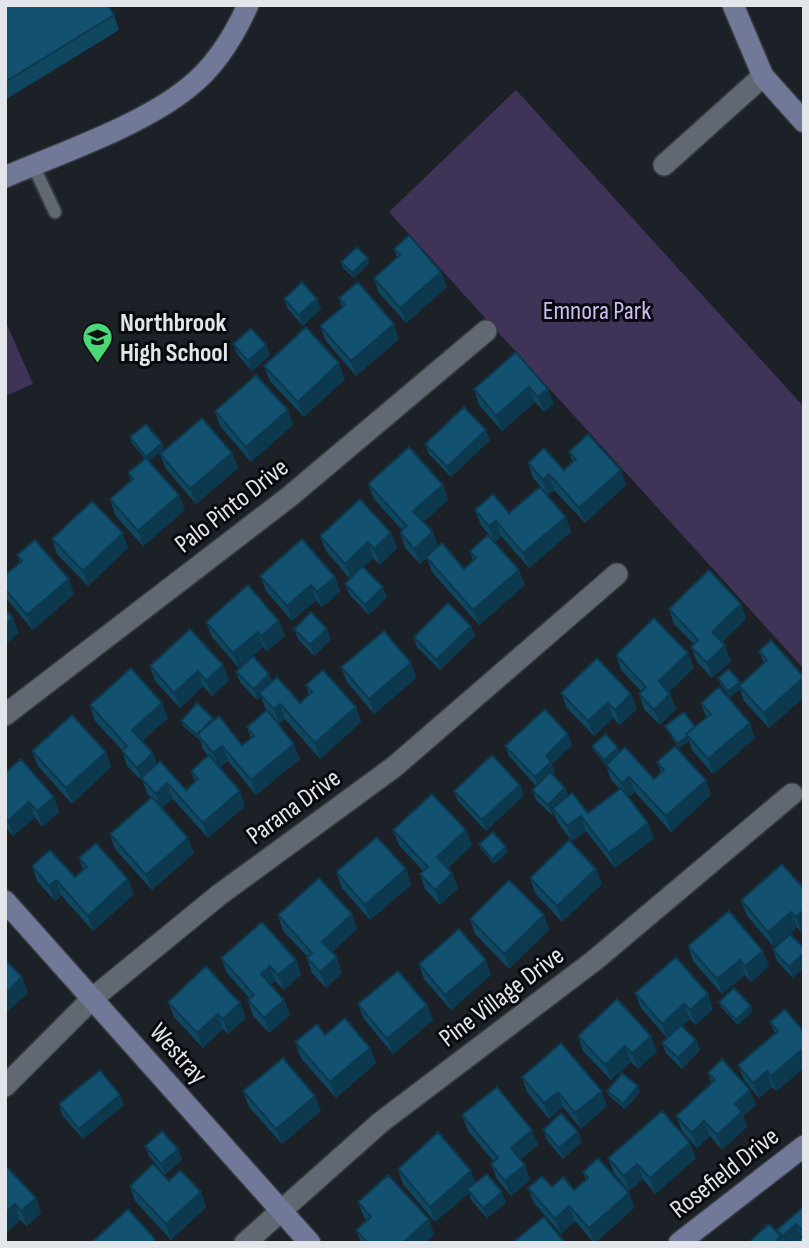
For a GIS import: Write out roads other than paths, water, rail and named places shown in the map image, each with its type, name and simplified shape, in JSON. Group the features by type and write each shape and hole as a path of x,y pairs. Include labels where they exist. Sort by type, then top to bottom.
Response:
{"street":[{"path":"5,177 141,117 188,89 211,66 235,34 248,5"},
{"path":"733,5 763,76 804,122"},
{"path":"664,165 763,76"},
{"name":"Palo Pinto Drive","path":"5,715 289,497 486,331"},
{"name":"Parana Drive","path":"5,1086 93,998 219,895 394,767 617,574"},
{"name":"Pine Village Drive","path":"245,1243 279,1209 381,1122 605,951 792,794"},
{"name":"Westray","path":"5,901 310,1243"},
{"name":"Rosefield Drive","path":"679,1243 804,1146"}],"lane":[{"path":"33,165 55,212"}],"place":[{"name":"Northbrook High School","path":"97,364"}],"park label":[{"name":"Emnora Park","path":"597,310"}]}
